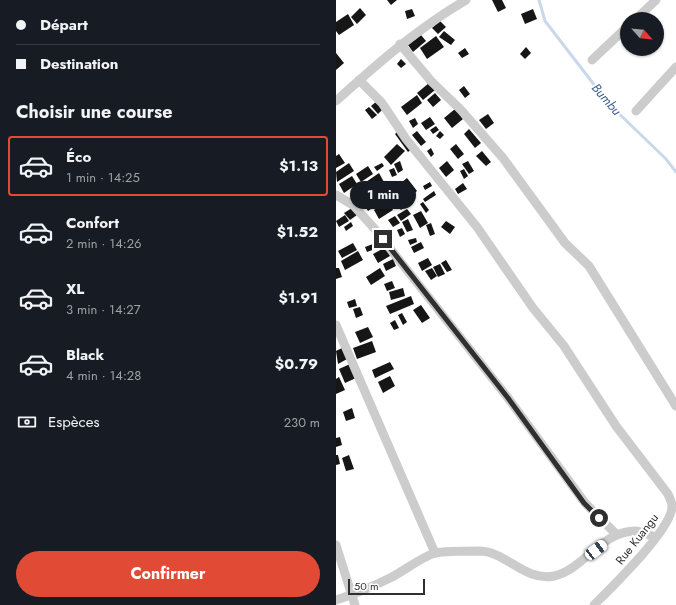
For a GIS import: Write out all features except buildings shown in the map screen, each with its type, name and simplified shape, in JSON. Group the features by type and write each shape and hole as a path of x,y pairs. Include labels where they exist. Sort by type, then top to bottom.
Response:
{"street":[{"path":"336,101 400,44 447,11 466,0"},
{"path":"643,12 656,0"},
{"path":"592,60 620,34"},
{"path":"400,44 431,81 461,110 503,158 565,243 590,266 676,406"},
{"path":"636,111 676,67"},
{"name":"Rue Kuangu","path":"359,80 385,107 406,139 477,227 533,308 564,346 616,426 668,494 672,506 667,522 632,567 594,605"},
{"path":"336,195 353,205 373,227 508,398 584,503 616,534"},
{"path":"336,326 435,553"},
{"path":"336,600 392,577 435,553 481,551 492,553 532,575 544,577 555,576 575,566 616,534 636,531 655,537"},
{"path":"336,545 355,605"}],"waterway":[{"name":"Bumbu","path":"539,0 545,21 609,104 666,159 676,172"}],"route":[{"path":"383,239 508,398 556,462 584,503 599,518"}]}
